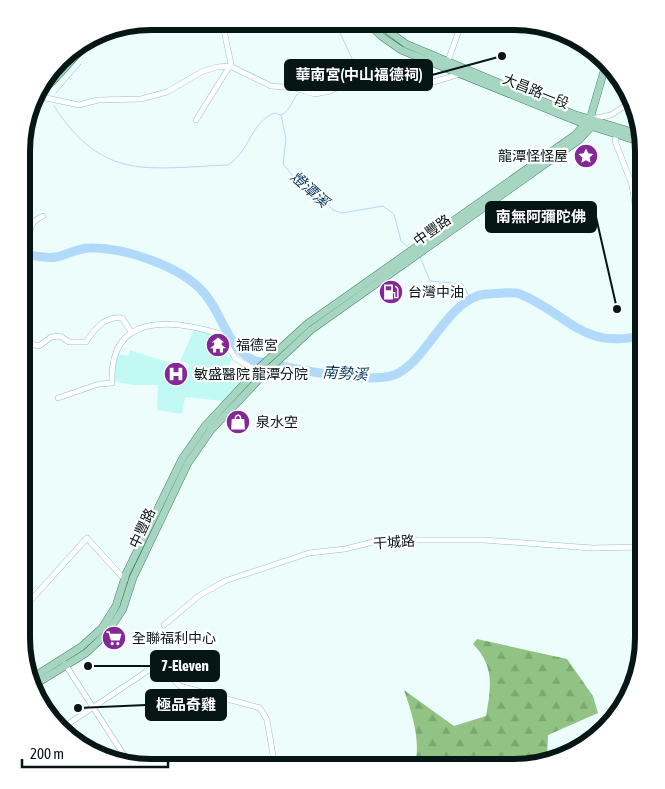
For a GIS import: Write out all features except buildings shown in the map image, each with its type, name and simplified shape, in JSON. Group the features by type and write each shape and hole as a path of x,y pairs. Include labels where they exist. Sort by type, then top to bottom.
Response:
{"main road":[{"name":"大昌路一段","path":"374,30 401,50 584,124 634,140"},
{"name":"大昌路一段","path":"387,30 406,44 590,119 633,132"},
{"path":"55,77 71,60"},
{"path":"592,126 590,119 604,70"},
{"name":"中豐路","path":"38,682 64,662 102,628 116,606 125,580 182,459 205,426 262,371 280,359 311,330 381,276 575,135 590,119"},
{"name":"中豐路","path":"36,676 86,653 107,632 123,609 132,578 188,463 211,430 262,371 271,356 306,324 381,276 579,140 592,126"}],"street":[{"path":"196,120 232,60 224,30"},
{"path":"448,61 458,32 453,30"},
{"path":"42,98 79,105 98,100 142,99 167,92 202,72 228,66 271,86 303,89 322,94 351,81 423,85 460,74"},
{"path":"590,119 611,115 626,105"},
{"path":"617,134 615,141 632,185 635,204"},
{"path":"30,226 34,220 43,216"},
{"path":"30,344 39,346 51,337 60,336 69,342 86,342 105,320 112,317 122,318 132,333"},
{"path":"58,398 98,384 112,383 114,351 132,333 148,325 191,325 221,334 235,358 262,371"},
{"path":"30,600 87,538 125,580"},
{"name":"干城路","path":"164,624 200,595 225,581 310,553 345,549 381,540 483,540 592,548 635,547"},
{"path":"64,662 126,757"},
{"path":"66,725 158,664 180,686 260,708 267,720 274,758"}],"shaded area":[{"name":"敏盛醫院 龍潭分院","path":"195,328 217,335 212,347 219,355 223,351 232,360 227,368 246,378 223,401 185,397 182,414 157,410 158,385 132,385 113,381 116,353 128,356 130,350 188,369 189,364 180,361"}],"green space":[{"path":"477,639 567,659 593,696 598,713 548,735 547,755 538,757 522,759 416,759 417,749 413,718 404,690 454,726 486,716 490,678 485,661 473,644"}],"waterway":[{"name":"燈潭溪","path":"305,89 334,71 354,63 339,30"},
{"name":"燈潭溪","path":"56,93 81,64"},
{"name":"燈潭溪","path":"301,91 288,110 281,115 286,139 283,164 293,176 318,193 333,210 342,213 383,206 394,214 401,241 409,248"},
{"path":"54,106 72,130 91,148 109,159 129,165 151,168 228,165 236,159 259,124 274,113 281,115"},
{"name":"南勢溪","path":"30,255 60,256 85,248 118,251 151,260 181,274 204,293 231,339 245,355 255,361 346,377 381,378 394,375 406,368 417,358 448,318 472,298 486,294 520,294 590,334 605,338 623,339 635,337"},
{"name":"燈潭溪","path":"420,257 430,281 463,284 470,299"}],"place":[{"name":"華南宮(中山福德祠)","path":"502,56"},
{"name":"龍潭怪怪屋","path":"586,156"},
{"name":"台灣中油","path":"391,292"},
{"name":"南無阿彌陀佛","path":"617,309"},
{"name":"福德宮","path":"218,345"},
{"name":"敏盛醫院 龍潭分院","path":"176,374"},
{"name":"泉水空","path":"238,422"},
{"name":"全聯福利中心","path":"114,638"},
{"name":"7-Eleven","path":"88,666"},
{"name":"極品奇雞","path":"78,708"}]}
